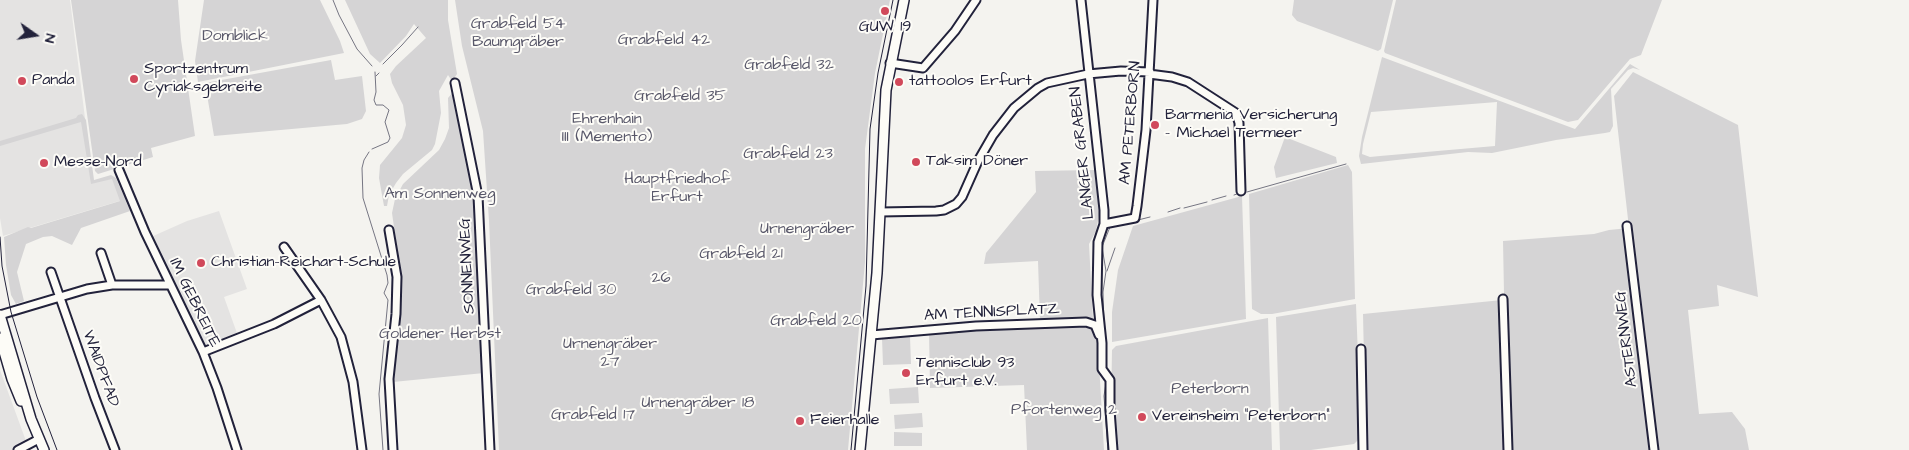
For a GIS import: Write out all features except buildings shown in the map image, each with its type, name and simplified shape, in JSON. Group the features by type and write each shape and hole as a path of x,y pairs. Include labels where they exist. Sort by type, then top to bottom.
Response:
{"main road":[{"path":"860,450 880,212 885,99 890,63 904,0"},
{"path":"0,315 40,446"},
{"path":"0,338 18,394 31,419"}],"street":[{"path":"890,63 923,68 955,30 976,0"},
{"name":"LANGER GRABEN","path":"1081,0 1104,224 1098,242 1097,295 1102,342 1102,369 1110,380 1113,450"},
{"name":"AM PETERBORN","path":"1104,224 1135,218 1142,174 1150,73 1153,0"},
{"path":"880,212 936,211 944,210 956,204 962,197 993,135 1014,108 1034,91 1047,83 1088,74 1121,71 1150,73 1179,79 1231,110 1238,117 1241,191"},
{"name":"SONNENWEG","path":"455,84 478,196 490,450"},
{"name":"IM GEBREITE","path":"118,170 170,286 203,352 237,450"},
{"name":"ASTERNWEG","path":"1627,226 1654,450"},
{"path":"389,230 398,277 389,388 393,450"},
{"path":"284,247 321,300 341,337 353,382 362,450"},
{"path":"101,253 112,285"},
{"name":"WAIDPFAD","path":"51,272 94,398 115,450"},
{"path":"0,315 60,297 112,285 170,286"},
{"path":"1503,299 1508,450"},
{"path":"203,352 274,324 321,300"},
{"name":"AM TENNISPLATZ","path":"871,336 968,327 1086,322 1095,325 1102,342"},
{"path":"1361,350 1363,450"},
{"path":"18,450 40,446"}],"shaded area":[{"path":"0,0 70,0 93,181 113,177 126,199 3,236 0,218"},
{"name":"Christian-Reichart-Schule","path":"219,211 247,289 224,297 238,336 205,347 190,320 151,237 187,221"},
{"path":"0,370 26,441 30,450 0,450"}],"green space":[{"name":"Sportzentrum Cyriaksgebreite","path":"71,0 178,0 181,40 195,136 151,148 153,157 98,174 95,171"},
{"name":"Domblick","path":"204,0 320,0 344,53 198,82 195,61"},
{"path":"345,0 448,0 448,20 457,74 452,81 448,75 439,91 441,113 432,150 403,174 389,195 387,206 384,206 379,178 380,165 402,138 406,125 403,105 392,83 390,74 426,38 414,24 406,36 380,63 370,54"},
{"name":"Hauptfriedhof Erfurt","path":"455,0 890,0 875,73 865,149 865,262 848,450 499,450 483,131 462,46"},
{"path":"1294,0 1393,0 1381,49 1378,51 1297,21 1292,15"},
{"path":"1396,0 1662,0 1641,55 1630,59 1578,120 1568,122 1385,53"},
{"path":"1382,57 1575,129 1630,64 1640,70 1633,68 1628,70 1611,89 1613,126 1610,132 1556,140 1492,153 1468,152 1361,164 1359,156","holes":["1497,102 1495,146 1370,157 1362,154 1371,112"]},
{"path":"331,60 335,80 362,76 366,111 362,119 347,124 214,136 205,83"},
{"path":"1633,72 1738,125 1758,297 1717,285 1719,306 1688,310 1699,414 1732,412 1745,429 1749,450 1507,450 1503,241 1594,234 1629,228 1614,96"},
{"name":"Goldener Herbst","path":"454,91 475,196 484,373 393,382 401,276 392,213 395,199 403,184 439,150 445,139 449,128 448,98"},
{"path":"82,114 86,120 94,180 111,175 116,178 130,211 81,228 72,245 52,236 43,237 26,244 17,272 24,301 16,304 11,295 4,237 28,227 31,228 120,201 112,179 91,184 81,122 0,146 0,141 76,118"},
{"path":"1285,137 1336,157 1337,163 1276,178 1274,167"},
{"path":"1348,165 1352,172 1355,299 1272,314 1261,314 1252,309 1249,194"},
{"path":"1095,170 1100,210 1096,231 1089,244 1093,320 1040,321 1038,261 984,264 986,253 1036,192 1035,171"},
{"name":"Peterborn","path":"1242,196 1246,319 1112,342 1112,312 1118,270 1133,226"},
{"path":"1502,300 1503,450 1366,450 1363,314"},
{"path":"1356,304 1361,437 1354,444 1311,450 1280,450 1276,317"},
{"name":"Peterborn","path":"1268,318 1272,450 1115,450 1111,411 1112,350 1116,346"},
{"name":"Pfortenweg 2","path":"1086,324 1093,326 1098,346 1104,450 1027,450 1024,385 930,388 929,332"},
{"path":"910,337 911,364 883,365 882,338"},
{"path":"918,387 919,403 890,404 889,389"},
{"path":"922,413 923,427 895,429 894,415"},
{"path":"894,432 922,433 922,446 894,446"}],"waterway":[{"path":"333,0 357,49 372,66"},
{"path":"383,64 418,27"},
{"path":"372,149 388,142 390,138 385,122 389,110 383,105 376,105 374,100 376,92 375,72"},
{"path":"376,76 379,73"},
{"path":"369,152 362,168 363,198 388,283 384,293 388,300 379,394 383,450"},
{"path":"1247,192 1346,164"},
{"path":"1234,195 1240,193"},
{"path":"1212,200 1226,196"},
{"path":"1184,208 1207,202"},
{"path":"1168,212 1180,208"},
{"path":"1138,220 1150,217"},
{"path":"1104,328 1103,292 1106,271 1102,247 1110,227 1115,225"},
{"path":"1107,271 1115,248"},
{"path":"1106,383 1104,396 1108,450"}],"tram line":[{"path":"851,450 866,286 870,129 878,73 893,0"},
{"path":"0,237 2,266 11,312 37,397 57,450"}],"place":[{"name":"GUW 19","path":"885,11"},
{"name":"Sportzentrum Cyriaksgebreite","path":"134,79"},
{"name":"Panda","path":"22,81"},
{"name":"tattoolos Erfurt","path":"899,82"},
{"name":"Barmenia Versicherung - Michael Termeer","path":"1155,125"},
{"name":"Taksim Döner","path":"916,162"},
{"name":"Messe-Nord","path":"44,163"},
{"name":"Christian-Reichart-Schule","path":"201,263"},
{"name":"Tennisclub 93 Erfurt e.V.","path":"906,373"},
{"name":"Vereinsheim \"Peterborn\"","path":"1142,417"},
{"name":"Feierhalle","path":"800,421"}],"park label":[{"name":"Grabfeld 54 Baumgräber","path":"518,34"},
{"name":"Grabfeld 42","path":"664,41"},
{"name":"Grabfeld 32","path":"789,66"},
{"name":"Grabfeld 35","path":"680,97"},
{"name":"Ehrenhain III (Memento)","path":"607,129"},
{"name":"Grabfeld 23","path":"788,155"},
{"name":"Am Sonnenweg","path":"440,195"},
{"name":"Urnengräber","path":"807,230"},
{"name":"Grabfeld 21","path":"741,255"},
{"name":"26","path":"661,279"},
{"name":"Grabfeld 30","path":"571,291"},
{"name":"Grabfeld 20","path":"816,322"},
{"name":"Urnengräber 27","path":"610,354"},
{"name":"Urnengräber 18","path":"698,404"},
{"name":"Grabfeld 17","path":"593,416"}]}
